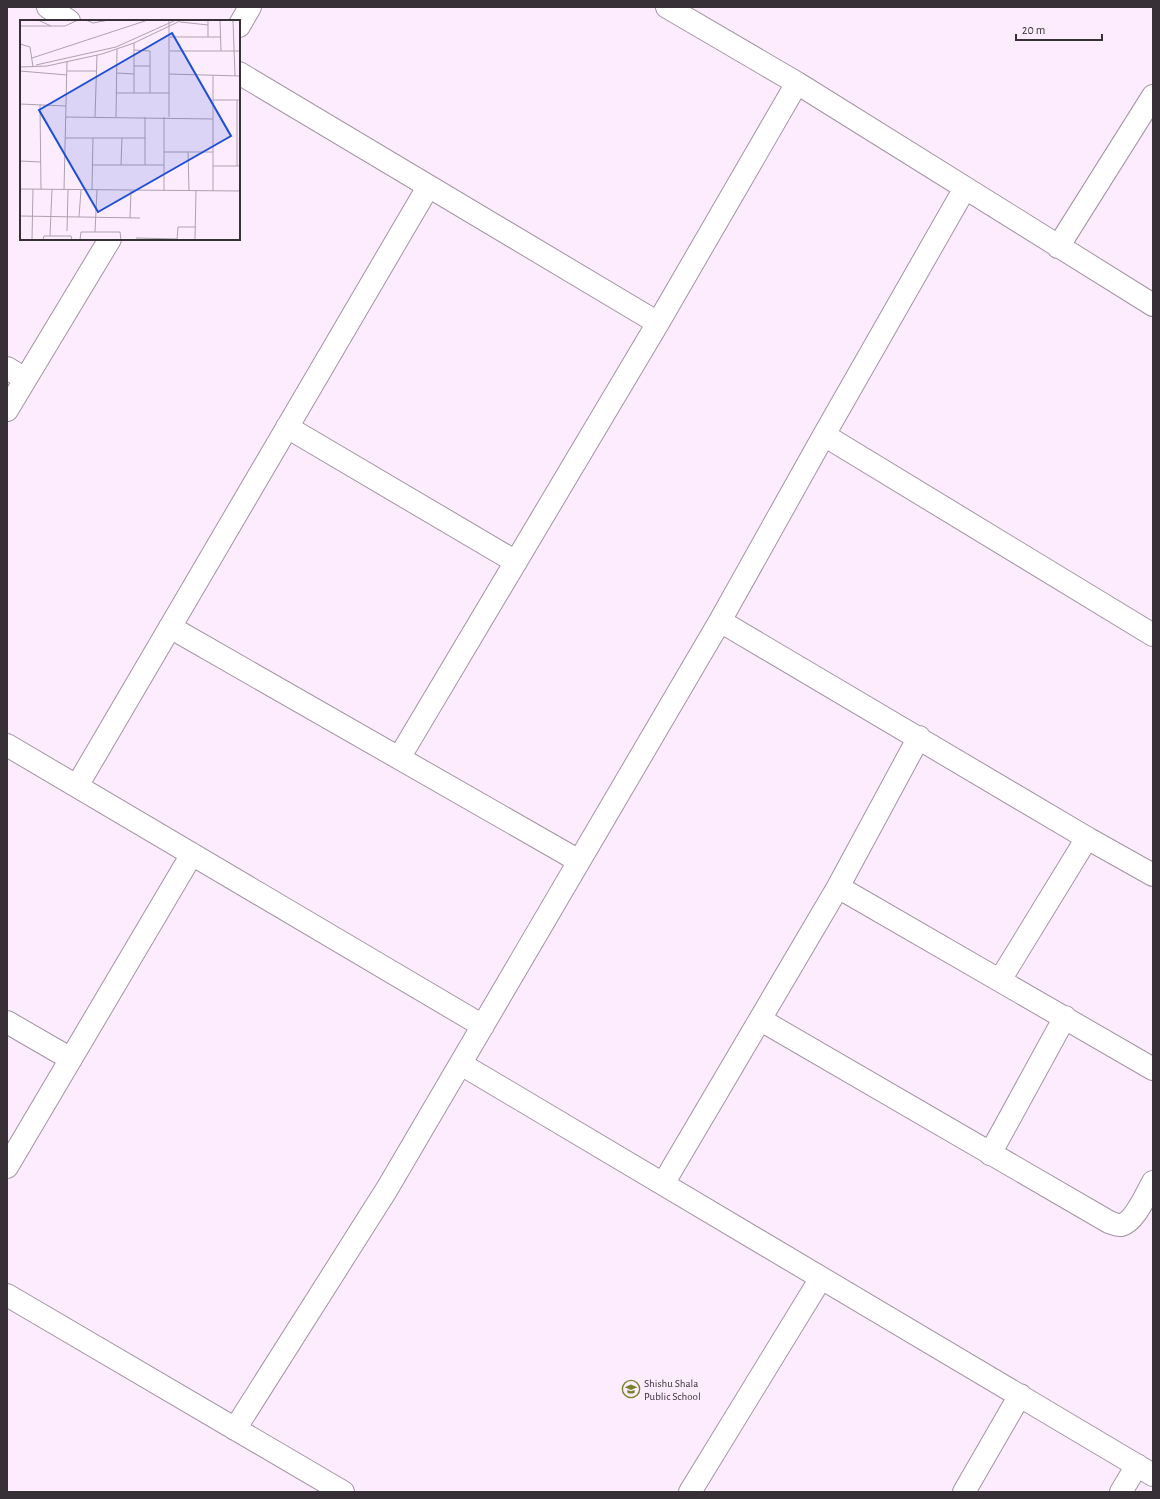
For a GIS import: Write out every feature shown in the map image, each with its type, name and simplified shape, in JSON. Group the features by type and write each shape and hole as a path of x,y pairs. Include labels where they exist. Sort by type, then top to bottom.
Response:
{"street":[{"path":"48,7 68,20"},
{"path":"240,24 250,7"},
{"path":"667,7 796,83 1153,305"},
{"path":"240,74 658,323"},
{"path":"400,758 658,323 796,83"},
{"path":"1058,247 1153,96"},
{"path":"77,786 428,187"},
{"path":"234,1429 387,1189 461,1064 720,621 965,188"},
{"path":"7,410 16,373 109,240"},
{"path":"287,427 516,562"},
{"path":"824,435 1153,635"},
{"path":"720,621 1087,838 1153,875"},
{"path":"170,627 579,861"},
{"path":"663,1184 838,887 918,737"},
{"path":"7,745 482,1026"},
{"path":"1000,980 1087,838"},
{"path":"7,1167 192,854"},
{"path":"838,887 1153,1069"},
{"path":"990,1154 1065,1018"},
{"path":"760,1020 1109,1222 1120,1225 1128,1222 1134,1215 1153,1182"},
{"path":"7,1022 71,1059"},
{"path":"461,1064 1145,1470 1121,1492"},
{"path":"690,1492 821,1278"},
{"path":"7,1295 343,1492"},
{"path":"964,1492 1020,1395"}],"place":[{"name":"Shishu Shala Public School","path":"631,1389"}]}
